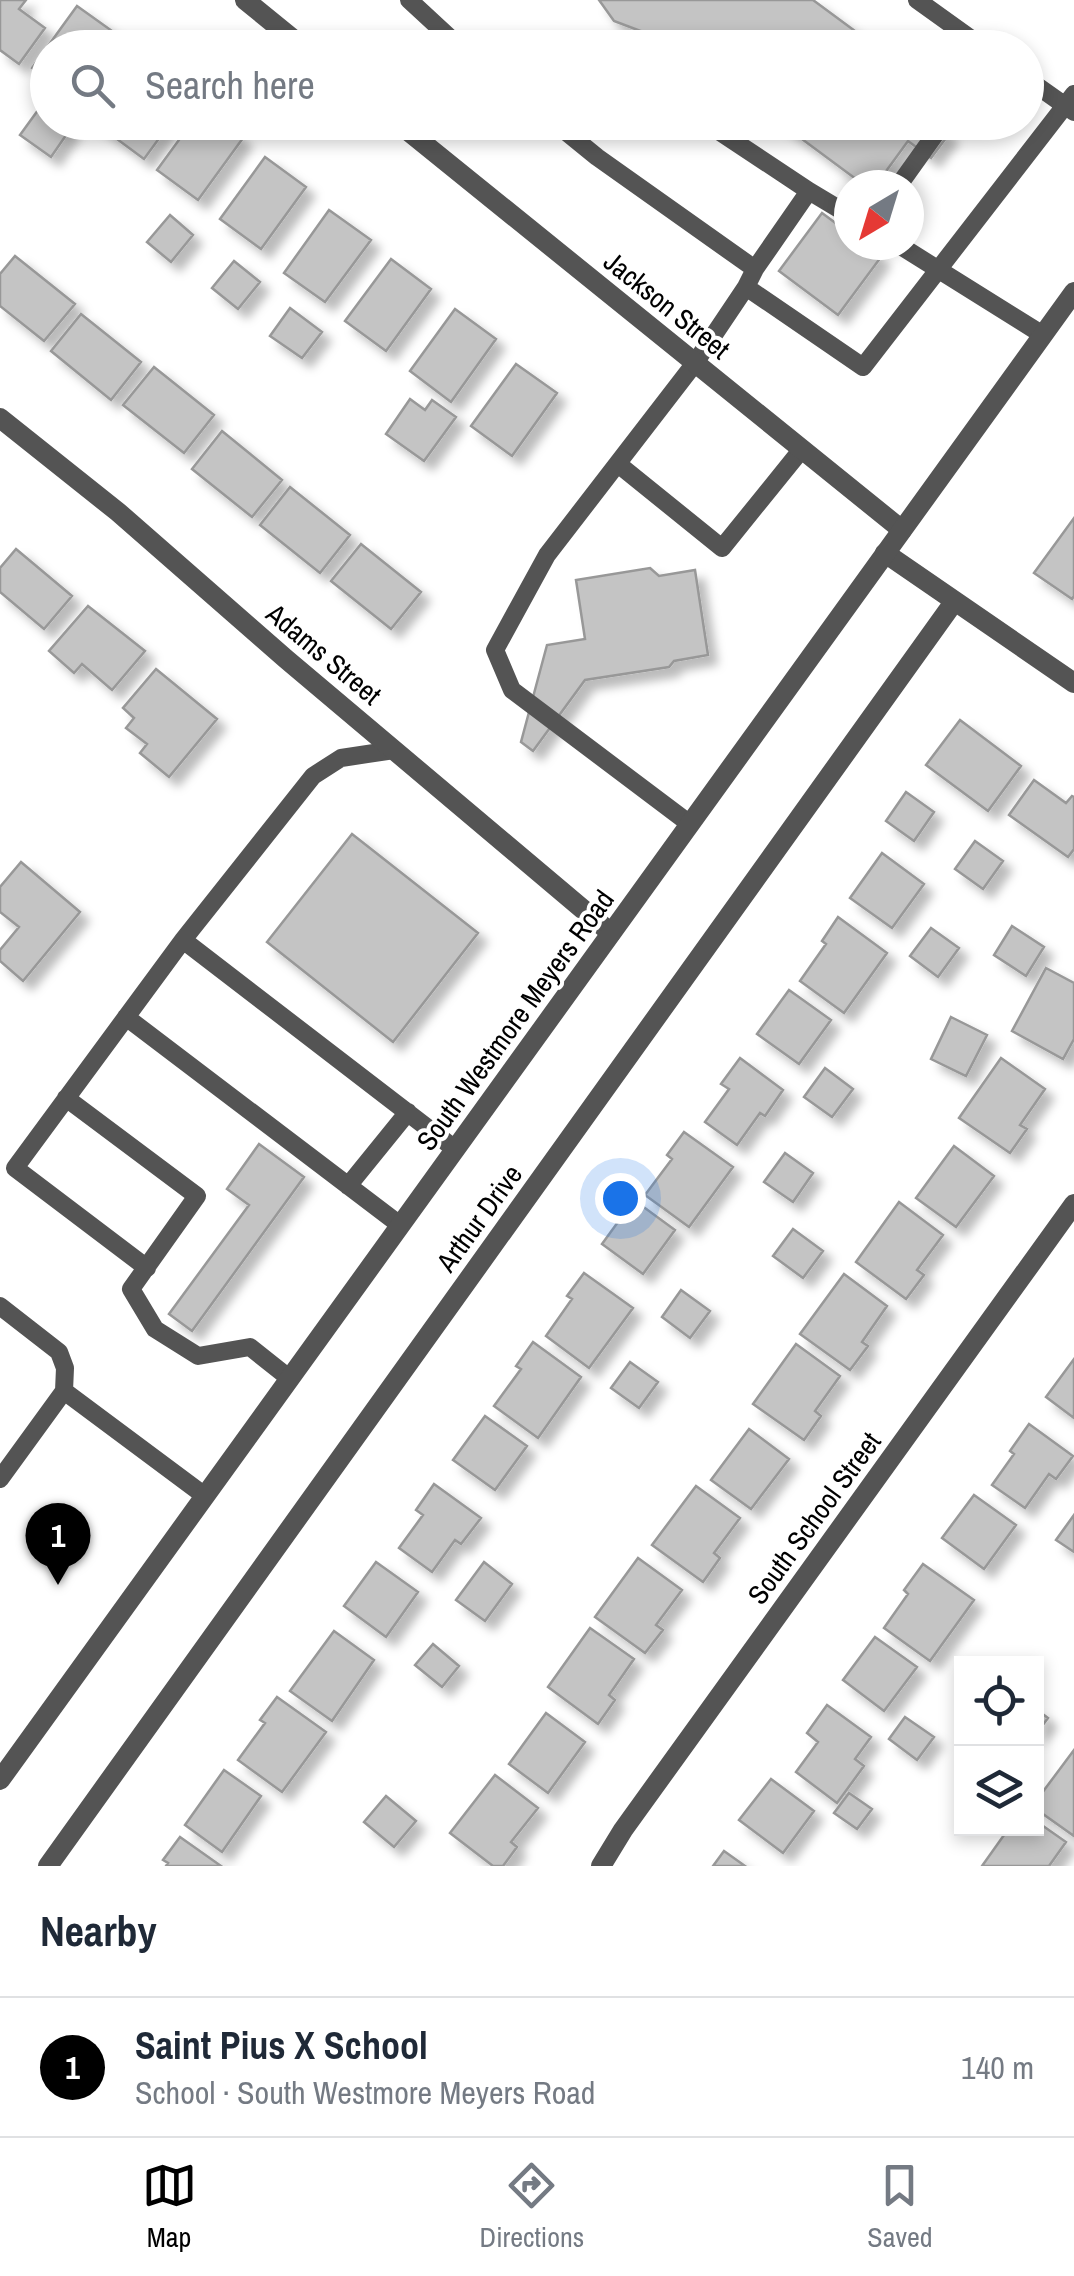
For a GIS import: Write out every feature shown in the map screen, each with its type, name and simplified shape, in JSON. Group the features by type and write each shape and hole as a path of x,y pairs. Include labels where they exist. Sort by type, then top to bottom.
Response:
{"street":[{"path":"245,0 282,30"},
{"name":"Jackson Street","path":"419,140 902,530"},
{"name":"South Westmore Meyers Road","path":"1,1776 1074,292"},
{"name":"Adams Street","path":"0,418 118,512 611,933"},
{"path":"886,552 1074,683"},
{"name":"Arthur Drive","path":"48,1866 954,602"},
{"name":"South School Street","path":"601,1866 622,1830 1074,1204"}],"lane":[{"path":"409,0 442,30"},
{"path":"917,0 959,30"},
{"path":"1044,88 1071,104 1044,138"},
{"path":"579,140 755,269"},
{"path":"732,140 834,206"},
{"path":"910,170 931,140"},
{"path":"746,287 864,366 1042,140"},
{"path":"690,824 512,690 495,650 547,555 695,363 809,191"},
{"path":"924,260 1044,335"},
{"path":"618,464 722,548 802,449"},
{"path":"147,1268 14,1168 183,940 314,776 341,758 394,750"},
{"path":"183,940 455,1149"},
{"path":"126,1017 400,1226"},
{"path":"66,1098 197,1196 132,1289 155,1329 198,1356 250,1347 290,1378"},
{"path":"348,1186 408,1112"},
{"path":"0,1306 58,1352 65,1368 64,1391 0,1479"},
{"path":"64,1391 205,1496"}],"building":[{"path":"0,0 26,0 19,9 45,28 30,30 30,49 19,64 0,50"},
{"path":"599,0 813,0 854,30 638,30 614,21"},
{"path":"77,6 111,30 60,30"},
{"path":"30,121 30,140 63,140 51,157 20,135"},
{"path":"118,140 158,140 144,159"},
{"path":"179,140 242,140 198,200 157,170"},
{"path":"803,140 944,140 931,158 908,141 887,170 844,170"},
{"path":"265,157 306,187 261,249 220,219"},
{"path":"329,210 371,240 325,302 284,273"},
{"path":"822,213 834,222 834,260 879,260 838,315 779,271"},
{"path":"170,215 193,235 171,262 147,242"},
{"path":"15,256 75,304 44,341 0,306 0,274"},
{"path":"391,259 431,289 386,351 345,321"},
{"path":"234,261 260,282 238,309 212,288"},
{"path":"290,308 322,332 302,358 270,336"},
{"path":"455,309 496,339 451,402 410,371"},
{"path":"81,314 141,362 111,400 51,351"},
{"path":"516,364 557,393 512,456 471,426"},
{"path":"154,367 214,415 184,453 123,405"},
{"path":"410,399 425,410 432,400 456,417 424,461 386,434"},
{"path":"222,431 282,480 252,517 192,469"},
{"path":"290,487 350,535 320,573 260,525"},
{"path":"1074,518 1074,596 1072,599 1034,573"},
{"path":"361,544 421,592 391,629 331,581"},
{"path":"16,549 72,596 44,629 0,592 0,568"},
{"path":"650,568 659,576 695,570 708,655 674,661 669,667 585,680 533,751 521,742 547,645 585,639 576,580"},
{"path":"88,606 145,651 112,690 82,664 74,673 49,651"},
{"path":"156,669 217,719 169,777 140,753 147,744 126,728 134,718 123,708"},
{"path":"960,720 1021,766 988,811 926,765"},
{"path":"1034,780 1066,803 1074,797 1074,849 1068,857 1009,815"},
{"path":"906,792 934,812 914,841 886,821"},
{"path":"352,834 478,933 393,1042 267,942"},
{"path":"975,841 1003,861 983,889 955,869"},
{"path":"882,853 924,884 892,928 850,898"},
{"path":"21,862 80,912 23,981 0,961 0,950 19,927 0,912 0,887"},
{"path":"838,917 887,953 844,1013 800,981 826,944 822,941"},
{"path":"1012,926 1044,947 1026,976 994,955"},
{"path":"931,928 959,948 938,977 910,956"},
{"path":"1046,968 1074,983 1074,1039 1063,1059 1012,1031"},
{"path":"789,990 831,1020 799,1064 757,1034"},
{"path":"951,1017 987,1035 966,1076 931,1059"},
{"path":"740,1058 783,1090 737,1145 705,1122 729,1089 721,1084"},
{"path":"1001,1058 1045,1089 1020,1125 1027,1129 1010,1153 959,1118"},
{"path":"825,1068 853,1089 832,1117 804,1097"},
{"path":"684,1132 733,1167 689,1227 645,1195 672,1159 667,1155"},
{"path":"259,1144 304,1177 192,1331 169,1314 249,1205 227,1189"},
{"path":"954,1146 994,1176 956,1227 916,1198"},
{"path":"785,1153 813,1173 793,1202 764,1182"},
{"path":"634,1200 675,1230 643,1274 602,1244"},
{"path":"899,1202 943,1235 917,1270 924,1275 906,1299 856,1262"},
{"path":"793,1229 823,1251 803,1278 773,1256"},
{"path":"584,1273 633,1308 589,1368 546,1336 572,1299 567,1296"},
{"path":"844,1274 887,1306 862,1342 868,1346 850,1370 800,1334"},
{"path":"681,1290 710,1311 690,1338 662,1317"},
{"path":"533,1342 581,1377 538,1438 494,1406 521,1369 516,1366"},
{"path":"796,1344 840,1376 815,1411 821,1416 804,1440 753,1404"},
{"path":"1074,1359 1074,1418 1046,1397"},
{"path":"630,1362 658,1382 639,1408 611,1388"},
{"path":"485,1416 527,1446 495,1490 453,1460"},
{"path":"1029,1424 1073,1456 1056,1479 1049,1474 1025,1508 992,1485"},
{"path":"749,1429 789,1459 751,1509 711,1480"},
{"path":"434,1484 481,1518 461,1544 455,1540 432,1572 399,1548 423,1515 416,1510"},
{"path":"696,1486 740,1518 714,1553 720,1558 703,1582 652,1545"},
{"path":"974,1495 1016,1525 984,1569 942,1538"},
{"path":"1074,1515 1074,1552 1056,1540"},
{"path":"638,1558 682,1590 656,1625 663,1630 645,1653 595,1617"},
{"path":"376,1562 418,1592 386,1637 344,1606"},
{"path":"484,1562 512,1584 485,1621 456,1600"},
{"path":"923,1564 974,1600 930,1661 884,1628"},
{"path":"590,1628 634,1659 609,1695 615,1700 598,1724 548,1687"},
{"path":"334,1631 374,1660 332,1721 290,1691"},
{"path":"875,1637 917,1667 884,1711 843,1680"},
{"path":"433,1644 459,1666 442,1687 415,1665"},
{"path":"277,1697 326,1732 282,1792 238,1760 265,1723 260,1720"},
{"path":"827,1705 871,1737 855,1759 864,1766 837,1803 796,1772 818,1742 807,1733"},
{"path":"546,1713 585,1742 548,1793 509,1764"},
{"path":"905,1717 934,1737 917,1760 889,1739"},
{"path":"1074,1750 1074,1836 1044,1815 1044,1790"},
{"path":"224,1770 261,1796 222,1852 185,1825"},
{"path":"495,1775 538,1808 511,1842 517,1847 503,1866 493,1866 450,1833"},
{"path":"771,1779 814,1811 783,1853 739,1820"},
{"path":"849,1793 872,1809 857,1829 834,1813"},
{"path":"386,1796 416,1821 394,1847 364,1822"},
{"path":"1044,1827 1066,1842 1049,1866 982,1866 1003,1836 1044,1836"},
{"path":"180,1837 221,1866 166,1866 168,1863 163,1860"},
{"path":"724,1851 745,1866 713,1866"}],"place":[{"name":"Saint Pius X School","path":"58,1585"}]}
